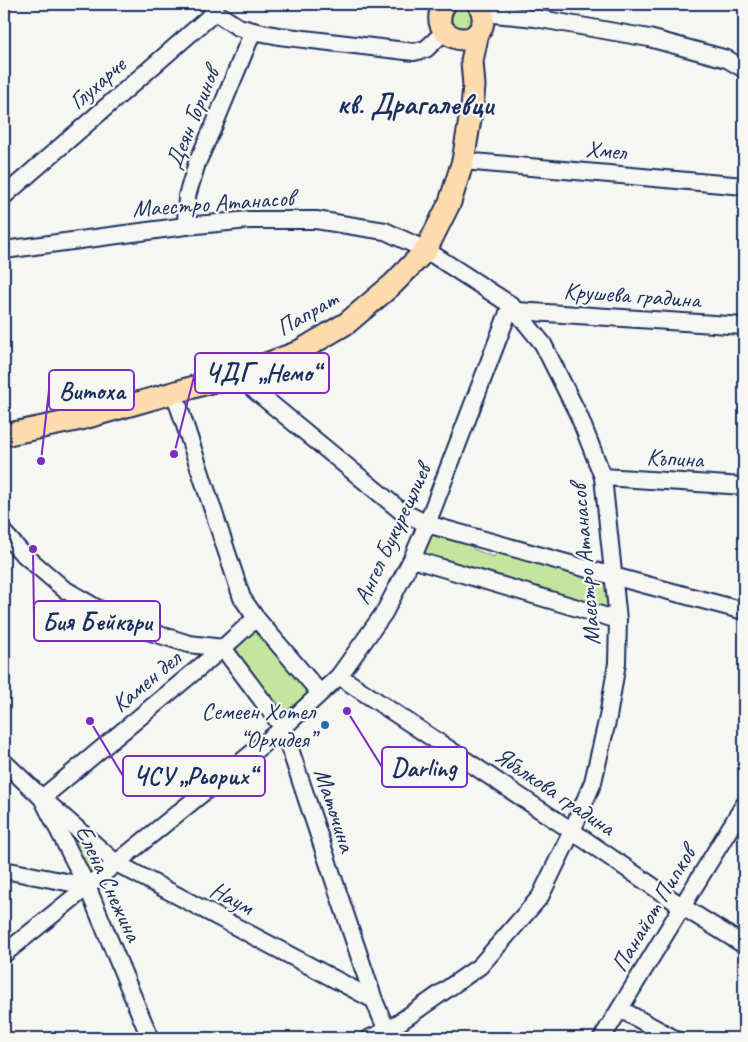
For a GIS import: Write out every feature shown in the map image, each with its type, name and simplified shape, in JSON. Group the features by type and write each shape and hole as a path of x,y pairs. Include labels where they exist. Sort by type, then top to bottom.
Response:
{"main road":[{"path":"445,4 440,17 442,26 472,61"},
{"path":"451,35 469,38 488,13"},
{"name":"Папрат","path":"4,435 81,419 236,374 296,353 347,323 393,284 426,250 450,202 463,160 473,95 472,61 488,13"}],"street":[{"path":"213,8 238,26 253,31 279,36 414,52 426,49 451,35"},
{"name":"Глухарче","path":"4,196 213,8"},
{"path":"488,13 536,18 650,38 728,59 744,69"},
{"name":"Деян Горинов","path":"186,226 187,196 197,162 253,31"},
{"name":"Хмел","path":"463,160 744,186"},
{"name":"Маестро Атанасов","path":"4,250 186,226 250,220 316,220 385,231 426,250 514,308 543,344 578,416 603,477 618,620 617,663 608,717 593,782 540,897 480,966 391,1035 370,1038"},
{"name":"Крушева градина","path":"514,308 744,326"},
{"name":"Ангел Букурещлиев","path":"4,954 283,728 339,676 384,614 412,559 514,308"},
{"path":"236,374 401,511 427,524 744,611"},
{"path":"174,392 242,598 256,618 320,693"},
{"name":"Къпина","path":"603,477 744,486"},
{"path":"4,533 21,552 64,589 122,623 189,644 223,648"},
{"path":"412,559 618,620"},
{"name":"Камен дел","path":"42,798 223,648 256,618"},
{"name":"Маточина","path":"223,648 283,728 374,1000"},
{"name":"Ябълкова градина","path":"339,676 572,831 682,907 744,945"},
{"name":"Елена Снежина","path":"4,762 42,798 87,886 150,1038"},
{"name":"Наум","path":"42,798 116,863 374,1000"},
{"name":"Панайот Пипков","path":"602,1038 744,805"},
{"path":"4,870 87,886"},
{"path":"374,1000 391,1035"},
{"path":"620,1009 672,1038"}],"green space":[{"path":"453,4 471,4 478,22 456,33 446,11"},
{"path":"428,531 473,546 473,549 494,557 497,550 604,581 610,615 416,558"},
{"path":"260,627 314,688 286,712 232,651"},
{"path":"62,826 106,864 90,877"}],"place":[{"name":"ЧДГ „Немо“","path":"174,454"},
{"name":"Витоха","path":"41,461"},
{"name":"Бия Бейкъри","path":"33,549"},
{"name":"Darling","path":"347,711"},
{"name":"ЧСУ „Рьорих“","path":"90,721"},
{"name":"Семеен Хотел “Орхидея”","path":"325,725"}],"district":[{"name":"кв. Драгалевци","path":"415,104"}]}
